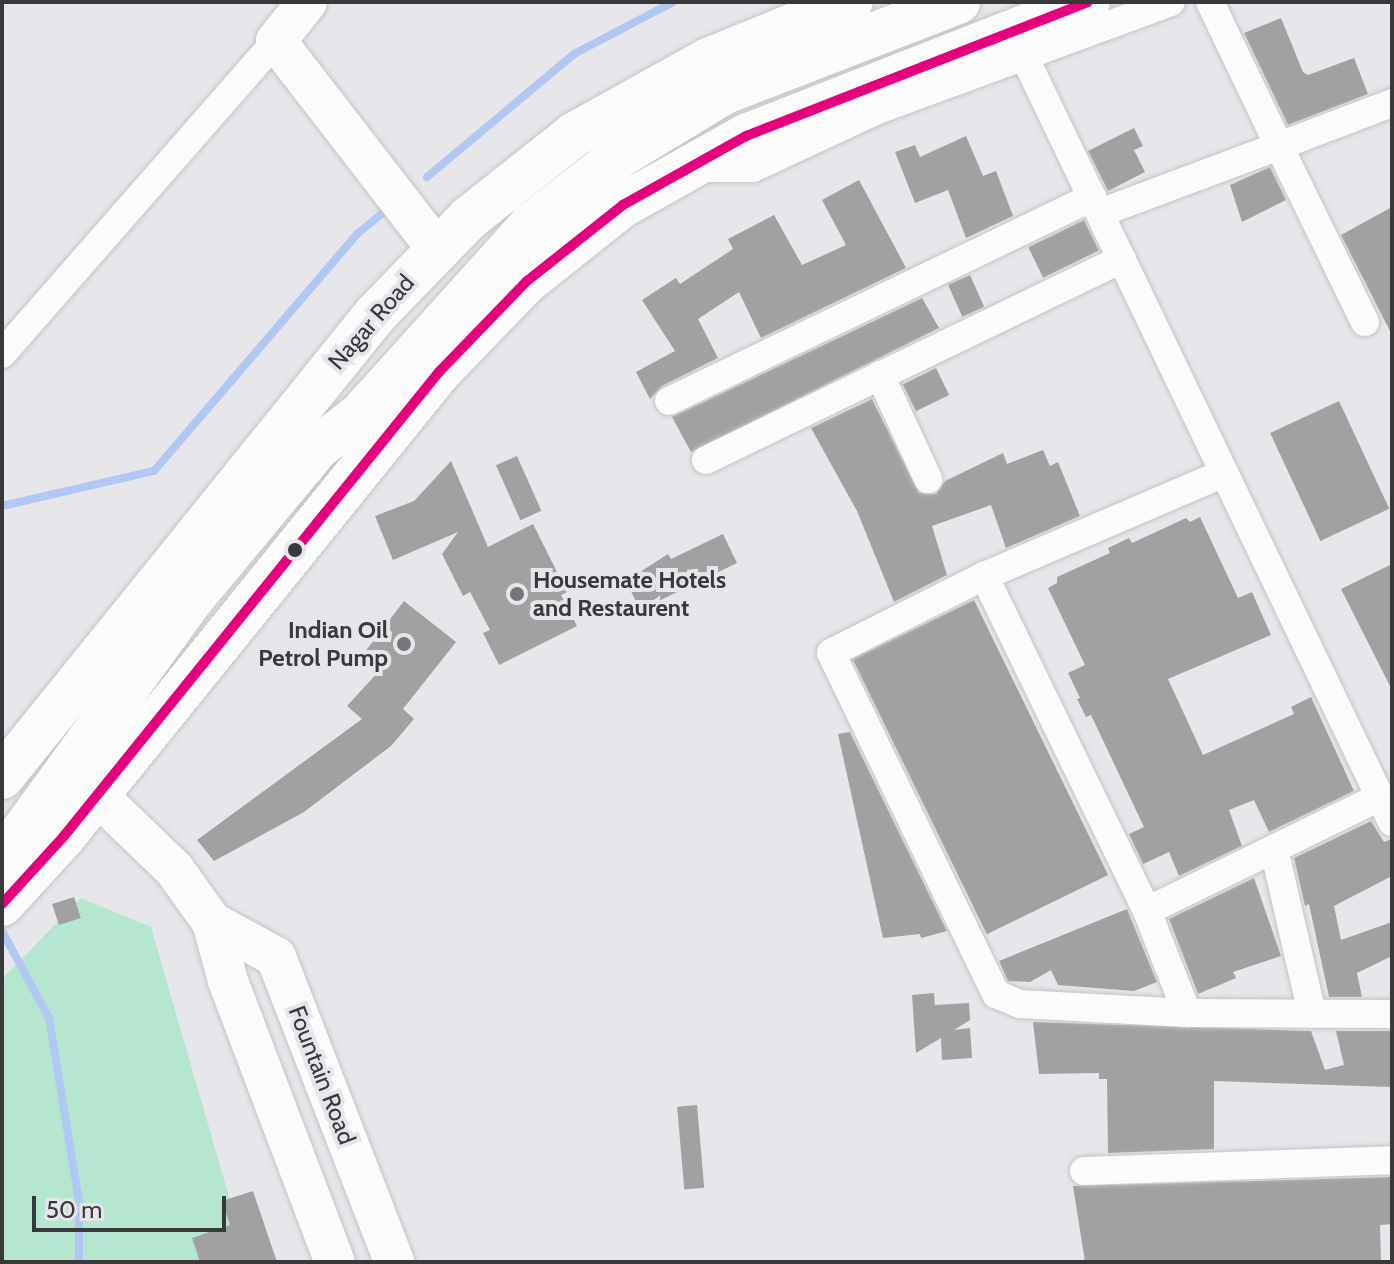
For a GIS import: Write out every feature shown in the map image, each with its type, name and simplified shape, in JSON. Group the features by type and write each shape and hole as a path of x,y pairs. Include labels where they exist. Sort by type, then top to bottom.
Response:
{"highway":[{"name":"Nagar Road","path":"2,777 375,315 437,249 575,134 708,60 851,2"},
{"path":"2,904 80,783 190,601 317,448 360,415 531,225 621,155 725,92 958,2"},
{"path":"2,860 80,783 439,372 527,281 623,205 746,136 1088,2"},
{"path":"80,783 81,680"}],"street":[{"path":"2,354 307,2"},
{"path":"690,168 753,168 875,111 1171,2"},
{"path":"1210,2 1365,322"},
{"path":"276,41 437,249"},
{"path":"1023,54 1224,473 1384,791 1147,911"},
{"path":"669,401 1096,205 1279,146 1392,103"},
{"path":"706,460 1122,259"},
{"path":"880,375 928,479"},
{"path":"1224,473 984,576 831,653 996,994 1020,1004 1187,1013 1392,1014"},
{"path":"984,576 1147,911 1187,1013"},
{"name":"Fountain Road","path":"80,783 174,869 212,922 228,981 335,1262"},
{"path":"1274,849 1312,1014"},
{"name":"Fountain Road","path":"212,922 276,957 394,1262"},
{"path":"1084,1171 1392,1160"}],"green space":[{"path":"81,898 151,927 238,1228 254,1262 2,1262 2,979"}],"building":[{"path":"1281,18 1303,72 1308,75 1354,58 1368,94 1288,125 1244,33"},
{"path":"1134,128 1143,146 1134,150 1145,172 1108,191 1088,151"},
{"path":"966,136 983,176 996,171 1013,216 966,238 948,190 915,203 895,152 915,145 920,157"},
{"path":"1270,167 1286,200 1242,222 1230,185"},
{"path":"859,180 906,268 761,338 739,292 698,319 718,358 662,386 650,399 636,372 675,351 642,300 676,278 680,284 733,249 728,239 774,215 802,265 846,245 822,200"},
{"path":"1392,207 1392,335 1341,235"},
{"path":"1084,220 1099,251 1043,278 1028,247"},
{"path":"970,275 984,307 962,317 948,285"},
{"path":"922,298 939,328 691,452 672,417"},
{"path":"936,368 949,395 916,411 903,384"},
{"path":"872,399 919,493 936,494 945,481 1003,453 1007,464 1043,450 1050,466 1058,462 1080,516 1006,548 991,505 932,526 947,575 894,602 857,511 811,428"},
{"path":"1339,401 1389,509 1320,541 1270,433"},
{"path":"517,456 541,511 520,520 496,465"},
{"name":"Housemate Hotels and Restaurent","path":"451,461 488,547 533,524 567,592 561,595 577,626 499,665 483,633 490,630 470,592 463,596 442,554 458,532 393,560 375,516 414,501"},
{"path":"1200,517 1238,598 1252,592 1271,635 1168,679 1203,755 1294,714 1291,707 1311,697 1354,791 1269,832 1254,800 1229,810 1242,846 1179,876 1169,852 1143,864 1129,834 1144,827 1091,715 1086,717 1077,699 1080,698 1068,673 1085,665 1048,588 1057,583 1057,577 1110,553 1108,548 1129,538 1132,543 1186,518 1190,522"},
{"path":"723,534 737,563 640,610 626,581 668,554 671,559"},
{"path":"1392,564 1392,690 1341,589"},
{"path":"974,600 1108,875 987,934 853,659"},
{"path":"404,601 456,642 403,709 414,719 391,746 304,812 214,861 197,840 362,719 347,706 379,671 361,657"},
{"path":"850,732 947,931 921,938 920,934 883,938 838,734"},
{"path":"1371,821 1384,842 1392,839 1392,876 1334,906 1341,940 1392,922 1392,956 1357,973 1362,997 1329,997 1309,904 1305,906 1294,858"},
{"path":"1254,878 1281,956 1233,972 1236,978 1198,994 1169,919"},
{"path":"74,897 81,918 59,925 52,904"},
{"path":"1127,909 1157,982 1134,991 1058,985 1051,970 1030,982 1008,981 999,961"},
{"path":"934,993 935,1005 969,1003 970,1020 954,1030 970,1028 972,1058 942,1060 941,1038 916,1053 912,995"},
{"path":"1033,1022 1311,1031 1325,1070 1344,1065 1336,1031 1392,1031 1392,1087 1214,1081 1214,1149 1108,1153 1107,1079 1099,1079 1099,1073 1039,1074"},
{"path":"697,1105 704,1188 684,1189 677,1107"},
{"path":"1392,1177 1392,1224 1380,1225 1381,1262 1085,1262 1073,1186"},
{"path":"253,1191 277,1262 200,1262 192,1238 230,1225 222,1201"}],"waterway":[{"path":"427,177 574,54 673,2"},
{"path":"2,506 154,471 357,234 390,207"},
{"path":"2,931 49,1018 79,1201 79,1262"}],"transit line":[{"path":"2,904 64,836 439,372 527,281 623,205 746,136 1088,2"}],"place":[{"name":"Housemate Hotels and Restaurent","path":"517,594"},
{"name":"Indian Oil Petrol Pump","path":"404,644"}]}
